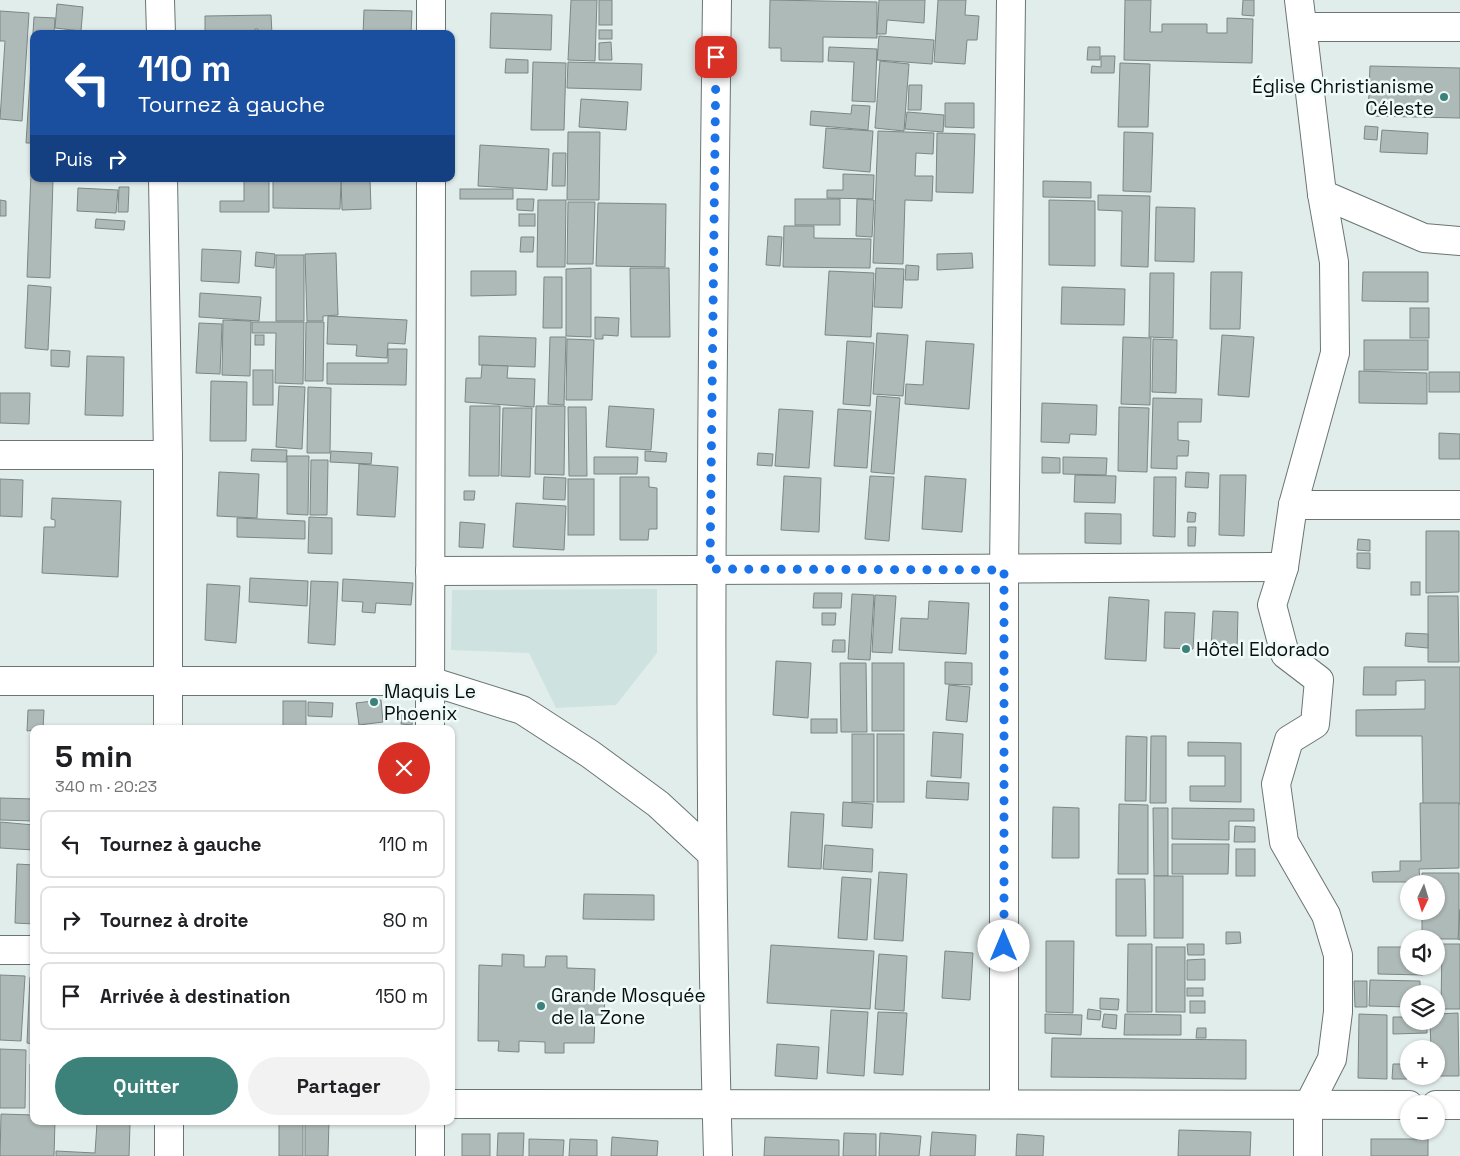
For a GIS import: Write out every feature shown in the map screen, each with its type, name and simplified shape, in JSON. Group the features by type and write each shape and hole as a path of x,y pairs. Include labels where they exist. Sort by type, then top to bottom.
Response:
{"street":[{"path":"160,0 161,30"},
{"path":"431,0 431,30"},
{"path":"717,0 710,569 712,854 718,1156"},
{"path":"1004,1104 1004,570 1011,0"},
{"path":"1299,0 1322,194 1334,262 1335,353 1293,505 1284,567 1272,605 1285,654 1319,680 1315,724 1289,740 1276,784 1284,842 1326,915 1338,955 1338,1012 1332,1059 1308,1106 1308,1156"},
{"path":"1303,27 1460,27"},
{"path":"163,182 168,455 168,725"},
{"path":"430,725 431,182"},
{"path":"1322,194 1424,238 1460,241"},
{"path":"0,455 168,455"},
{"path":"1293,505 1460,505"},
{"path":"430,571 710,569 1004,570 1284,567"},
{"path":"0,681 430,681 522,710 590,754 658,804 712,854"},
{"path":"0,950 30,950"},
{"path":"455,1104 1400,1105"},
{"path":"1445,1105 1460,1105"},
{"path":"169,1125 169,1156"},
{"path":"430,1125 430,1156"}],"shaded area":[{"path":"657,589 657,653 616,705 556,708 529,653 451,650 452,590"}],"building":[{"path":"571,0 597,0 595,61 568,60"},
{"path":"599,0 612,0 612,25 599,25"},
{"path":"770,0 877,2 877,38 823,37 823,62 781,61 781,48 769,48"},
{"path":"879,0 925,0 924,23 887,20 886,34 877,34"},
{"path":"938,0 966,0 965,15 979,16 977,40 967,40 965,64 934,62"},
{"path":"1125,0 1151,0 1150,32 1162,32 1162,24 1207,24 1207,33 1227,33 1227,18 1253,19 1252,63 1124,60"},
{"path":"1243,0 1254,0 1254,16 1242,15"},
{"path":"57,4 83,7 81,30 55,28"},
{"path":"364,10 412,11 411,30 363,30"},
{"path":"0,11 29,13 22,121 0,119 5,41 0,41"},
{"path":"491,13 552,15 551,50 490,48"},
{"path":"271,15 272,30 205,30 205,16"},
{"path":"34,17 55,18 54,30 33,30"},
{"path":"599,30 612,30 612,39 599,39"},
{"path":"879,36 934,40 932,64 877,60"},
{"path":"611,42 612,60 599,60 599,43"},
{"path":"829,47 877,49 875,102 852,101 854,62 828,61"},
{"path":"1088,47 1100,47 1100,60 1087,60"},
{"path":"1101,56 1115,56 1114,73 1091,73 1092,66 1101,67"},
{"path":"506,59 528,60 528,73 505,73"},
{"path":"880,61 909,64 904,131 875,128"},
{"path":"533,62 566,63 564,130 531,130"},
{"path":"568,62 642,64 641,90 567,88"},
{"path":"1120,63 1150,64 1148,127 1118,127"},
{"path":"1370,66 1460,68 1460,118 1368,116"},
{"path":"30,80 30,143 26,143"},
{"path":"909,85 922,85 921,110 908,110"},
{"path":"581,99 628,102 626,130 579,127"},
{"path":"945,103 974,103 974,128 945,127"},
{"path":"852,105 870,106 868,130 810,125 811,111 851,114"},
{"path":"907,112 944,115 943,132 905,129"},
{"path":"1365,126 1378,127 1377,140 1364,139"},
{"path":"826,128 873,131 870,172 823,168"},
{"path":"1382,130 1428,133 1427,154 1380,152"},
{"path":"878,131 934,133 933,154 916,153 915,176 933,176 932,201 905,200 903,264 873,263"},
{"path":"568,132 600,132 599,200 567,200"},
{"path":"1124,132 1153,133 1151,192 1123,191"},
{"path":"937,133 975,134 973,193 936,192"},
{"path":"480,145 549,149 547,190 478,186"},
{"path":"553,153 566,153 565,186 552,186"},
{"path":"843,174 874,175 873,199 827,198 827,190 843,190"},
{"path":"1043,181 1091,182 1091,198 1043,197"},
{"path":"31,182 53,182 50,278 27,277"},
{"path":"244,182 269,182 269,212 220,212 220,201 244,201"},
{"path":"273,182 341,182 340,209 273,208"},
{"path":"341,182 370,182 371,209 342,210"},
{"path":"119,187 129,187 128,212 118,212"},
{"path":"78,188 118,190 116,213 77,211"},
{"path":"460,189 513,189 513,199 460,199"},
{"path":"1098,195 1150,196 1148,267 1121,266 1122,211 1098,210"},
{"path":"517,199 534,199 533,211 517,210"},
{"path":"795,199 840,199 840,225 795,225"},
{"path":"857,199 874,200 872,237 856,236"},
{"path":"0,200 6,201 6,216 0,216"},
{"path":"538,200 566,200 565,267 537,267"},
{"path":"1049,200 1095,201 1095,266 1049,265"},
{"path":"568,202 595,202 593,264 567,264"},
{"path":"598,203 666,204 665,267 596,266"},
{"path":"1156,207 1195,208 1194,262 1155,261"},
{"path":"519,214 535,214 535,226 519,226"},
{"path":"96,219 125,221 124,230 95,228"},
{"path":"784,226 814,226 814,238 871,239 870,268 783,267"},
{"path":"768,236 782,237 780,266 766,265"},
{"path":"521,237 534,237 533,252 520,252"},
{"path":"202,249 241,251 239,283 201,281"},
{"path":"256,252 275,254 274,268 255,266"},
{"path":"336,253 338,315 323,316 323,321 307,321 305,254"},
{"path":"972,253 973,268 937,270 937,254"},
{"path":"276,255 304,255 304,321 276,321"},
{"path":"906,265 919,266 918,280 905,280"},
{"path":"591,268 591,337 566,336 566,269"},
{"path":"630,268 669,268 670,337 631,337"},
{"path":"876,268 904,269 902,308 874,307"},
{"path":"471,271 516,271 516,295 471,296"},
{"path":"829,271 874,273 871,337 825,335"},
{"path":"1211,272 1242,272 1240,329 1210,329"},
{"path":"1363,272 1428,272 1428,302 1362,301"},
{"path":"1150,273 1174,273 1173,338 1149,337"},
{"path":"544,277 562,277 562,328 543,328"},
{"path":"28,285 51,287 48,350 25,348"},
{"path":"1062,287 1125,289 1124,325 1061,324"},
{"path":"200,293 261,297 259,321 199,317"},
{"path":"1410,308 1429,308 1429,338 1410,338"},
{"path":"328,316 407,320 405,344 388,343 387,358 356,356 357,345 327,344"},
{"path":"595,317 619,318 618,336 603,335 603,339 595,339"},
{"path":"223,320 251,321 250,376 222,375"},
{"path":"252,322 304,322 303,384 275,383 276,333 252,333"},
{"path":"306,322 324,322 323,381 305,381"},
{"path":"199,323 222,324 220,374 196,373"},
{"path":"877,333 908,335 903,396 873,394"},
{"path":"255,335 264,335 264,345 255,345"},
{"path":"1222,335 1254,337 1249,397 1218,395"},
{"path":"479,336 536,338 535,367 479,365"},
{"path":"550,337 566,337 564,405 548,404"},
{"path":"1123,337 1151,338 1150,405 1121,404"},
{"path":"567,339 594,340 592,400 566,400"},
{"path":"1153,339 1177,340 1176,393 1152,392"},
{"path":"1364,340 1428,340 1428,370 1364,370"},
{"path":"847,341 874,343 870,406 843,404"},
{"path":"926,341 974,344 969,409 905,404 906,384 923,385"},
{"path":"388,349 407,349 406,385 327,384 327,363 388,363"},
{"path":"51,350 70,351 69,367 51,366"},
{"path":"87,356 124,357 123,416 85,415"},
{"path":"482,365 508,366 507,378 535,379 534,407 465,402 466,378 481,378"},
{"path":"253,370 273,370 273,405 253,405"},
{"path":"1359,371 1427,373 1427,404 1359,403"},
{"path":"1429,372 1460,372 1460,392 1429,392"},
{"path":"211,381 247,382 246,441 210,441"},
{"path":"279,386 305,387 302,449 276,447"},
{"path":"308,387 331,388 330,453 307,453"},
{"path":"0,393 30,393 29,424 0,423"},
{"path":"877,396 900,398 894,474 871,472"},
{"path":"1153,398 1202,399 1201,422 1178,422 1178,440 1189,441 1188,456 1177,456 1177,469 1151,468"},
{"path":"1042,403 1097,405 1096,435 1070,434 1069,443 1041,442"},
{"path":"470,406 500,406 499,476 469,476"},
{"path":"536,406 565,406 564,475 535,474"},
{"path":"609,406 654,409 651,450 606,447"},
{"path":"568,407 586,407 587,476 569,476"},
{"path":"1119,407 1149,408 1147,472 1118,471"},
{"path":"503,408 532,408 530,477 501,476"},
{"path":"779,409 813,411 809,468 775,466"},
{"path":"838,409 871,411 867,468 834,466"},
{"path":"1439,433 1460,434 1460,459 1439,459"},
{"path":"252,449 287,450 286,462 251,461"},
{"path":"331,451 372,453 371,464 330,462"},
{"path":"645,451 667,453 666,462 645,461"},
{"path":"758,453 773,454 772,466 757,465"},
{"path":"287,456 309,456 308,515 287,514"},
{"path":"594,457 638,457 637,474 594,474"},
{"path":"1042,457 1060,458 1060,473 1042,473"},
{"path":"1063,457 1107,458 1106,475 1063,474"},
{"path":"311,460 328,460 327,515 310,515"},
{"path":"359,464 398,467 395,517 357,515"},
{"path":"219,472 259,474 257,518 217,516"},
{"path":"1186,472 1209,473 1208,488 1185,487"},
{"path":"1075,475 1116,476 1115,503 1074,502"},
{"path":"1220,475 1246,475 1244,536 1219,535"},
{"path":"784,476 821,478 819,532 781,530"},
{"path":"870,476 894,477 889,541 865,539"},
{"path":"925,476 966,479 962,532 922,529"},
{"path":"544,477 566,478 565,500 543,499"},
{"path":"620,477 649,477 649,487 657,488 657,529 649,529 648,540 620,540"},
{"path":"1154,477 1176,477 1175,537 1153,536"},
{"path":"0,479 23,480 22,517 0,516"},
{"path":"568,479 594,479 594,535 568,535"},
{"path":"464,491 475,491 474,500 464,500"},
{"path":"52,498 121,501 118,577 42,573 44,527 55,527 55,520 51,519"},
{"path":"516,503 566,506 564,550 513,547"},
{"path":"1188,512 1196,513 1195,522 1187,522"},
{"path":"1085,513 1121,514 1121,544 1085,543"},
{"path":"309,517 332,518 332,554 308,553"},
{"path":"237,518 305,521 305,539 237,537"},
{"path":"460,522 485,524 483,548 459,547"},
{"path":"1188,527 1196,527 1195,546 1188,546"},
{"path":"1426,531 1459,531 1459,592 1426,593"},
{"path":"1358,539 1370,540 1370,551 1357,550"},
{"path":"1357,553 1370,553 1370,569 1357,568"},
{"path":"250,578 308,581 307,606 249,602"},
{"path":"343,579 413,583 411,605 376,603 375,613 362,612 363,602 342,601"},
{"path":"311,581 338,582 335,645 308,643"},
{"path":"1411,582 1420,582 1420,595 1411,595"},
{"path":"207,584 240,586 236,643 205,640"},
{"path":"814,593 842,593 841,608 813,608"},
{"path":"852,594 874,595 870,660 848,659"},
{"path":"875,595 896,596 892,653 872,652"},
{"path":"1428,596 1458,596 1459,662 1428,662"},
{"path":"1109,597 1149,600 1146,661 1105,659"},
{"path":"929,601 969,603 966,654 899,650 901,618 928,619"},
{"path":"1213,611 1238,612 1237,650 1211,649"},
{"path":"1165,612 1195,613 1193,649 1164,648"},
{"path":"822,613 836,613 835,625 822,625"},
{"path":"1406,633 1428,634 1428,648 1405,646"},
{"path":"833,640 845,640 845,652 832,652"},
{"path":"776,661 811,663 808,718 773,715"},
{"path":"945,662 972,663 972,685 945,684"},
{"path":"840,663 866,663 867,732 841,732"},
{"path":"872,663 904,663 904,731 872,731"},
{"path":"1364,667 1460,667 1460,804 1423,804 1422,736 1356,736 1356,710 1425,709 1425,680 1396,681 1396,695 1363,695"},
{"path":"949,685 970,687 967,722 946,720"},
{"path":"381,700 383,722 359,725 356,703"},
{"path":"283,701 306,701 306,725 283,725"},
{"path":"308,702 333,703 332,717 308,716"},
{"path":"28,710 44,710 43,725 30,725 30,731 27,731"},
{"path":"402,713 413,714 412,725 401,724"},
{"path":"811,719 837,719 837,733 811,733"},
{"path":"933,732 963,734 961,778 931,776"},
{"path":"852,734 874,734 874,802 852,802"},
{"path":"877,734 904,734 904,802 877,802"},
{"path":"1126,736 1147,737 1146,801 1125,801"},
{"path":"1151,736 1166,736 1166,803 1150,803"},
{"path":"1188,742 1241,743 1241,802 1190,801 1190,786 1225,786 1225,756 1188,756"},
{"path":"927,781 969,783 968,800 926,798"},
{"path":"0,798 30,799 30,821 0,820"},
{"path":"843,802 873,804 872,828 842,826"},
{"path":"1420,803 1459,803 1459,868 1419,869 1419,875 1400,875 1400,882 1373,882 1372,872 1400,871 1400,861 1421,861"},
{"path":"1119,804 1148,805 1148,874 1118,874"},
{"path":"1053,807 1079,808 1079,858 1052,858"},
{"path":"1153,808 1168,808 1168,876 1154,876"},
{"path":"1172,808 1254,809 1254,821 1229,821 1229,840 1172,839"},
{"path":"791,812 824,814 821,869 788,867"},
{"path":"0,822 30,825 30,850 0,848"},
{"path":"1235,826 1255,827 1255,842 1234,842"},
{"path":"1172,844 1229,844 1228,874 1172,874"},
{"path":"825,845 873,849 872,872 823,869"},
{"path":"1236,849 1255,849 1255,876 1236,876"},
{"path":"17,864 30,865 30,924 15,923"},
{"path":"879,872 907,874 903,941 874,939"},
{"path":"1422,873 1459,873 1459,939 1445,939 1445,930 1422,930 1422,920 1445,920 1445,875 1422,875"},
{"path":"1154,876 1183,876 1183,938 1154,938"},
{"path":"842,877 871,879 867,940 838,938"},
{"path":"1116,879 1145,879 1146,936 1116,936"},
{"path":"584,894 654,895 654,920 583,919"},
{"path":"1460,909 1460,940 1458,939"},
{"path":"1226,932 1240,932 1241,943 1226,944"},
{"path":"1046,941 1074,941 1073,1013 1046,1012"},
{"path":"1128,944 1152,944 1152,1012 1127,1012"},
{"path":"1187,944 1204,944 1204,955 1188,955"},
{"path":"1445,944 1460,944 1460,1009 1445,1009 1445,985 1441,985 1442,975 1445,975"},
{"path":"771,945 874,951 870,1009 767,1003"},
{"path":"1156,947 1185,947 1185,1012 1156,1012"},
{"path":"1378,947 1400,947 1400,974 1378,974"},
{"path":"945,951 973,953 970,1000 942,998"},
{"name":"Grande Mosquée de la Zone","path":"502,954 524,955 524,967 545,967 546,956 567,956 567,968 595,969 594,996 605,996 604,1015 595,1015 594,1043 564,1043 564,1053 545,1053 545,1042 519,1041 519,1052 498,1051 499,1041 478,1041 479,965 502,966"},
{"path":"879,954 907,956 904,1011 875,1009"},
{"path":"1205,959 1205,980 1187,980 1187,960"},
{"path":"0,975 25,976 21,1041 0,1040"},
{"path":"30,977 30,1043 27,1043"},
{"path":"1370,980 1420,981 1420,985 1400,985 1400,1007 1369,1006"},
{"path":"1354,981 1367,981 1367,1007 1355,1007"},
{"path":"1187,988 1203,988 1203,996 1187,996"},
{"path":"1100,998 1119,999 1118,1010 1100,1009"},
{"path":"1190,1001 1205,1001 1205,1013 1190,1013"},
{"path":"1088,1009 1101,1011 1100,1020 1087,1019"},
{"path":"831,1010 868,1012 864,1076 827,1073"},
{"path":"878,1012 907,1013 903,1075 874,1073"},
{"path":"1458,1013 1459,1076 1445,1076 1445,1040 1431,1040 1430,1030 1445,1030 1445,1014"},
{"path":"1045,1014 1082,1015 1081,1035 1045,1033"},
{"path":"1104,1014 1117,1015 1116,1029 1102,1027"},
{"path":"1125,1014 1181,1015 1181,1035 1124,1035"},
{"path":"1359,1014 1387,1015 1387,1079 1358,1078"},
{"path":"1393,1017 1400,1017 1400,1030 1427,1030 1427,1033 1393,1034"},
{"path":"1197,1028 1206,1028 1206,1038 1196,1038"},
{"path":"1052,1038 1246,1040 1246,1079 1051,1077"},
{"path":"777,1044 819,1047 817,1079 775,1076"},
{"path":"0,1049 26,1050 25,1108 0,1108"},
{"path":"1393,1064 1400,1064 1400,1079 1392,1079"},
{"path":"1,1114 30,1115 30,1125 55,1125 54,1156 0,1156"},
{"path":"97,1125 130,1125 129,1156 56,1156 56,1151 95,1153"},
{"path":"279,1125 303,1125 303,1156 279,1156"},
{"path":"305,1125 329,1125 328,1156 305,1156"},
{"path":"1179,1130 1251,1132 1250,1156 1178,1156"},
{"path":"932,1132 976,1135 975,1156 930,1156"},
{"path":"498,1133 524,1133 523,1156 497,1156"},
{"path":"844,1133 876,1134 876,1156 843,1156"},
{"path":"880,1133 921,1136 919,1156 879,1156"},
{"path":"462,1134 490,1134 490,1156 462,1156"},
{"path":"1017,1134 1044,1136 1043,1156 1016,1156"},
{"path":"612,1137 658,1141 657,1156 611,1156"},
{"path":"765,1137 839,1140 839,1156 764,1156"},
{"path":"529,1139 564,1140 563,1156 529,1156"},
{"path":"570,1139 597,1140 597,1156 569,1156"},
{"path":"1371,1139 1428,1140 1428,1156 1371,1156"}],"place":[{"name":"Église Christianisme Céleste","path":"1444,97"},
{"name":"Hôtel Eldorado","path":"1186,649"},
{"name":"Maquis Le Phoenix","path":"374,702"},
{"name":"Grande Mosquée de la Zone","path":"541,1006"}],"route":[{"path":"716,57 710,569 1004,570 1004,946"}]}
